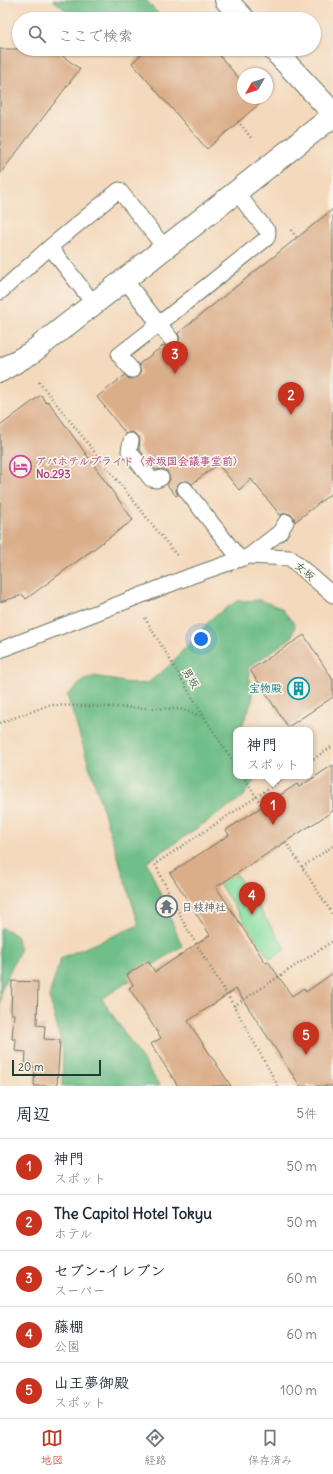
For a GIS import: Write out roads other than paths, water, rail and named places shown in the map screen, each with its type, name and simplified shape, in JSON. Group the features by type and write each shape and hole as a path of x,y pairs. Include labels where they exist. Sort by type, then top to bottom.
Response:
{"main road":[{"path":"226,0 237,12"},
{"path":"0,371 31,354 333,114 279,56"}],"lane":[{"path":"0,292 50,247 119,190 165,248"},
{"path":"132,370 119,355 267,238 268,232 236,192"},
{"path":"50,247 94,304"},
{"path":"125,280 171,339"},
{"path":"132,440 129,451 151,479 156,480 161,478"},
{"path":"185,490 244,557"},
{"path":"0,650 244,557 280,532 286,522"},
{"name":"女坂","path":"244,557 290,558 333,595"}],"place":[{"name":"セブン-イレブン","path":"175,374"},
{"name":"The Capitol Hotel Tokyu","path":"291,415"},
{"name":"アパホテルプライド〈赤坂国会議事堂前〉 No.293","path":"21,467"},
{"name":"宝物殿","path":"298,688"},
{"name":"神門","path":"273,825"},
{"name":"日枝神社","path":"166,907"},
{"name":"藤棚","path":"252,915"},
{"name":"山王夢御殿","path":"306,1055"}]}
